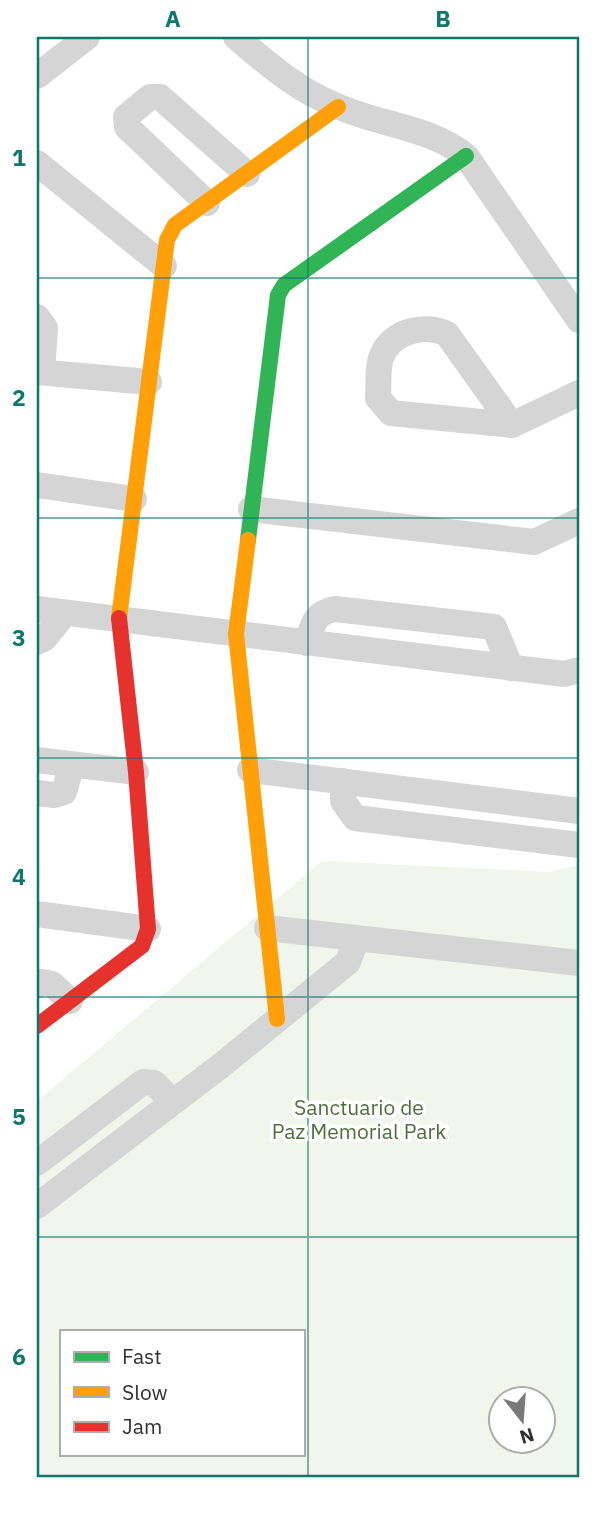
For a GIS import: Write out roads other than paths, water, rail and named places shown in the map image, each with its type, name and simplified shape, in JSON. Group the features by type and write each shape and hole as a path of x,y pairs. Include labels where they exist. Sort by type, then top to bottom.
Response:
{"street":[{"path":"37,76 87,37"},
{"path":"236,37 294,86 338,107 448,142 466,156 579,320"},
{"path":"206,203 128,127 127,117 150,97 160,97 247,174"},
{"path":"37,1026 142,946 148,929 136,772 119,620 167,240 175,225 338,107"},
{"path":"277,1019 236,634 278,295 284,285 466,156"},
{"path":"37,163 164,266"},
{"path":"37,317 45,328 39,372 149,382"},
{"path":"512,425 447,334 434,327 419,328 402,335 381,357 378,398 391,413 512,425 579,393"},
{"path":"37,485 134,499"},
{"path":"251,509 534,542 579,521"},
{"path":"307,643 315,618 322,611 335,609 494,628 511,668"},
{"path":"37,610 564,674 579,670"},
{"path":"37,642 45,638 65,613"},
{"path":"37,760 136,772"},
{"path":"37,793 54,795 64,792 72,764"},
{"path":"250,770 579,811"},
{"path":"343,781 343,801 355,818 579,845"},
{"path":"37,914 148,929"},
{"path":"267,928 579,964"},
{"path":"37,1206 173,1102 348,962 357,939"},
{"path":"37,986 42,982 52,984 70,1001"},
{"path":"37,1163 143,1082 154,1083 173,1102"}],"park label":[{"name":"Sanctuario de Paz Memorial Park","path":"359,1119"}]}
